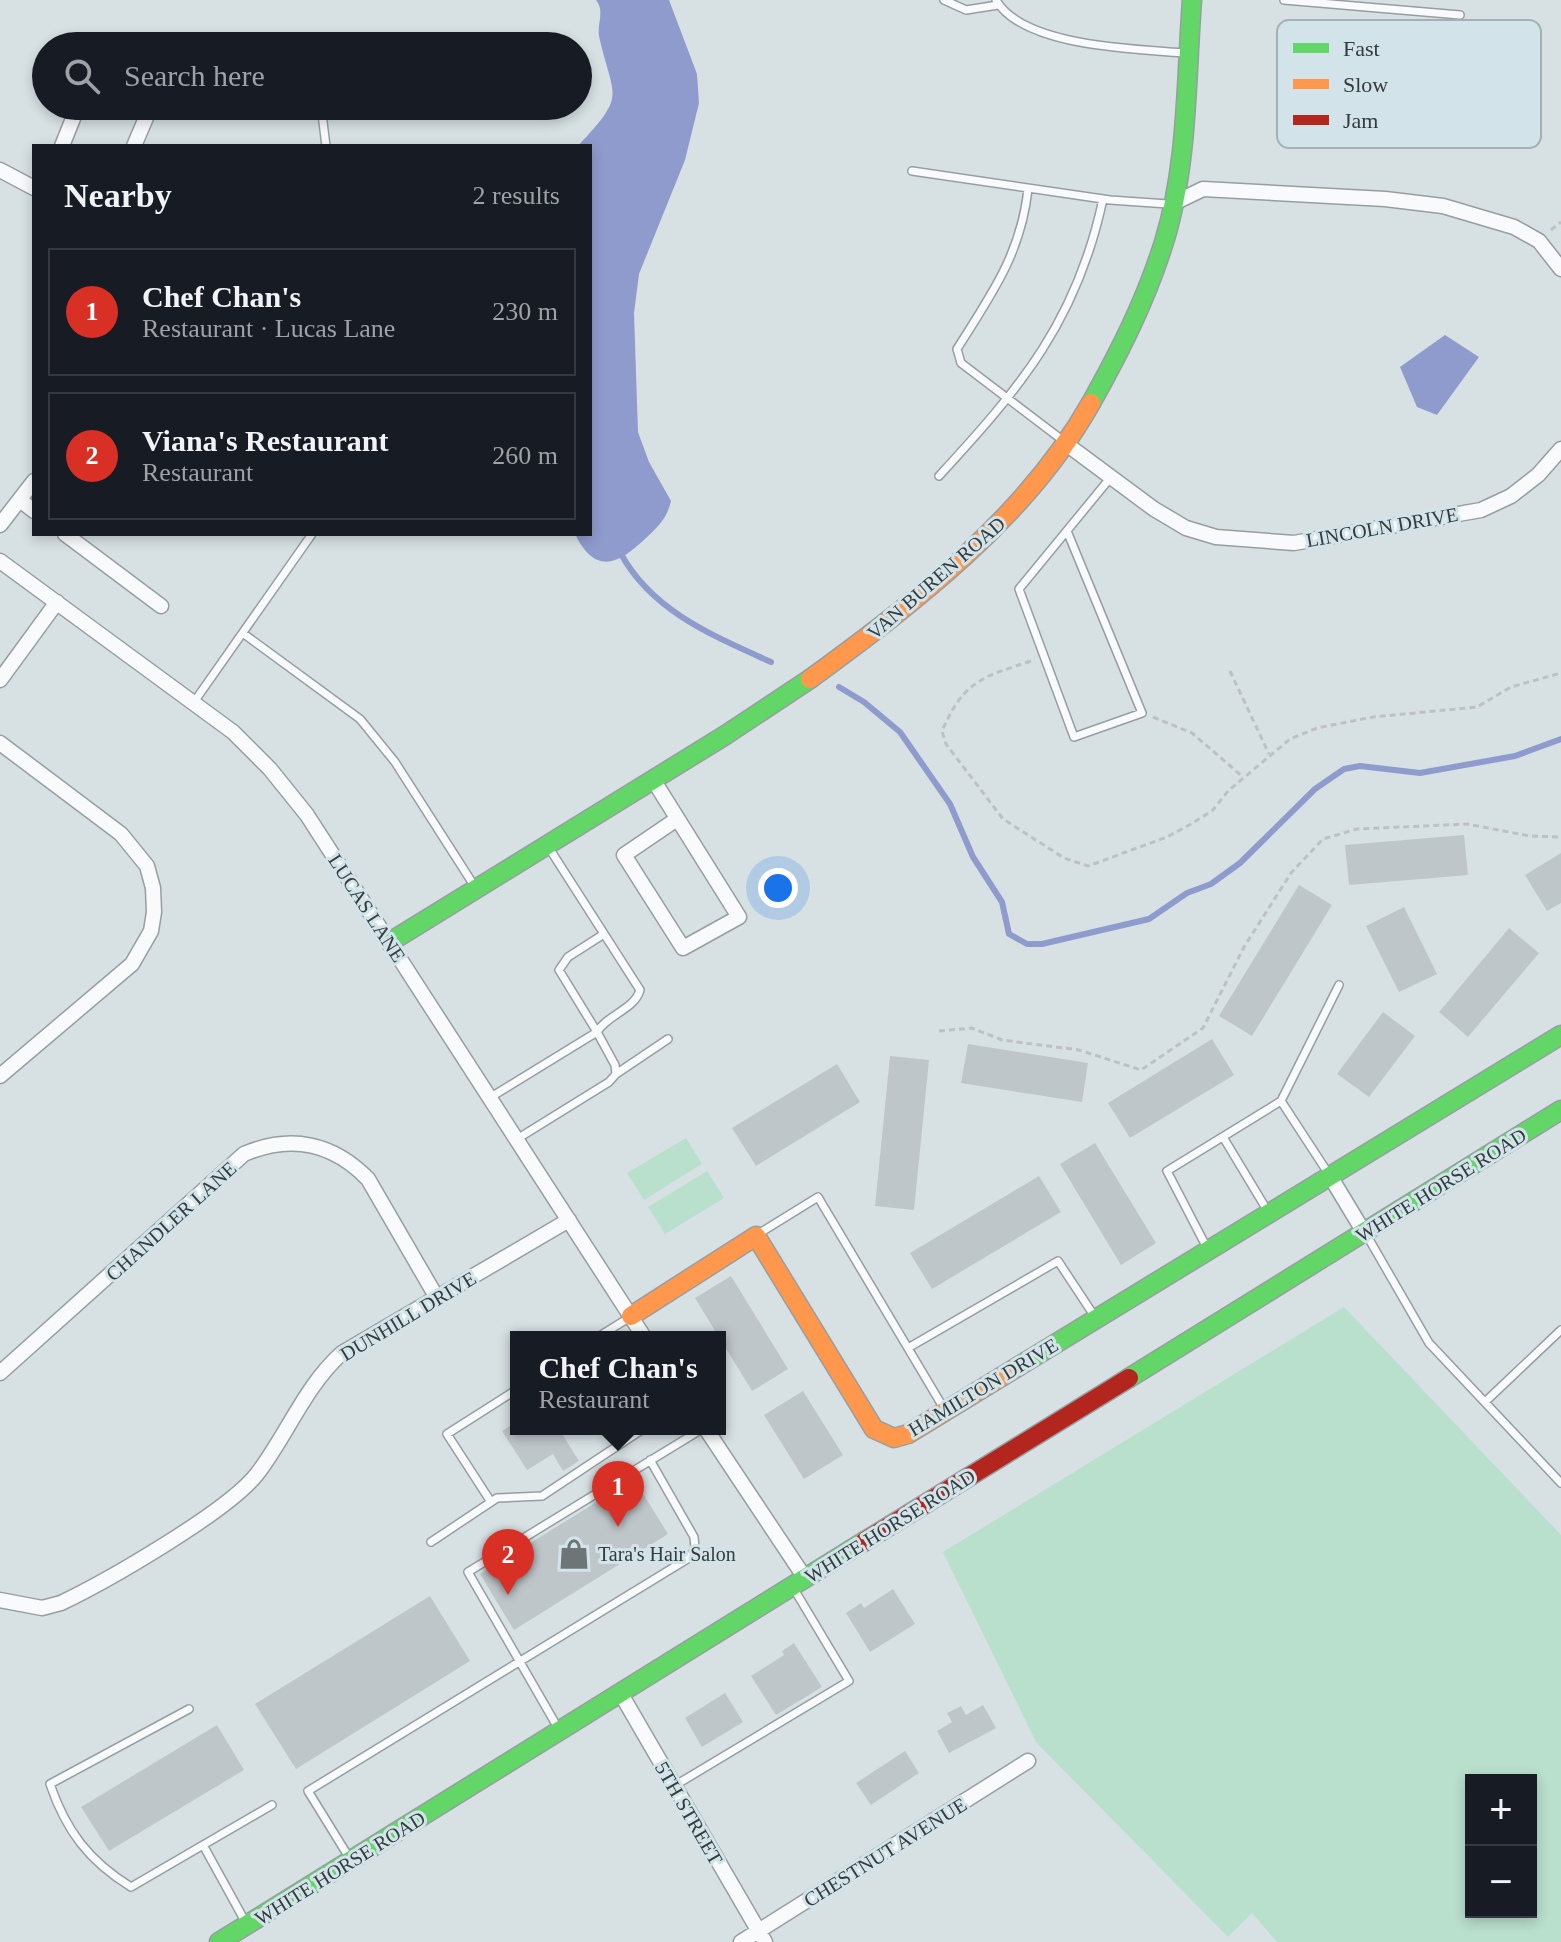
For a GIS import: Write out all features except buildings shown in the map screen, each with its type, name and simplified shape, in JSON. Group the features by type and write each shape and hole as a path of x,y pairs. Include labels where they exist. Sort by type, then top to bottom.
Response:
{"street":[{"name":"VAN BUREN ROAD","path":"390,942 766,712 895,619 1007,516 1085,415 1139,315 1174,203 1192,0"},
{"path":"63,144 72,120"},
{"path":"135,144 145,120"},
{"path":"0,170 32,187"},
{"path":"1174,203 1203,189 1385,199 1443,206 1514,227 1539,241 1561,269"},
{"name":"LINCOLN DRIVE","path":"1065,443 1186,528 1216,537 1294,543 1481,510 1511,496 1538,475 1561,449"},
{"path":"0,525 32,484"},
{"path":"20,500 32,509"},
{"path":"68,536 161,606"},
{"name":"LUCAS LANE","path":"0,561 233,732 280,781 307,815 640,1331"},
{"path":"0,680 57,602"},
{"path":"0,743 121,834 147,866 153,888 154,912 151,931 132,964 0,1076"},
{"path":"654,781 739,917 683,948 624,855 677,819"},
{"name":"HAMILTON DRIVE","path":"756,1236 874,1429 883,1436 894,1438 908,1434 1561,1035"},
{"name":"WHITE HORSE ROAD","path":"219,1942 1561,1110"},
{"name":"CHANDLER LANE","path":"0,1373 244,1154 282,1143 318,1145 353,1164 368,1179 437,1298"},
{"path":"1330,1176 1365,1234"},
{"name":"DUNHILL DRIVE","path":"0,1600 42,1608 61,1603 223,1504 257,1474 330,1364 569,1220"},
{"path":"631,1316 756,1236"},
{"path":"708,1435 799,1583"},
{"name":"5TH STREET","path":"621,1694 762,1937"},
{"name":"CHESTNUT AVENUE","path":"741,1942 762,1937 1028,1761"}],"lane":[{"path":"944,0 966,10 997,2 1037,32 1096,45 1187,54"},
{"path":"1284,0 1460,15"},
{"path":"323,120 326,144"},
{"path":"912,171 1159,206 1174,203"},
{"path":"1028,189 1025,219 1009,265 957,349 961,363 1065,443"},
{"path":"939,476 1010,400 1067,308 1085,266 1103,199"},
{"path":"1067,531 1142,713 1074,737 1019,589 1111,477"},
{"path":"194,702 311,536"},
{"path":"244,634 360,719 395,762 476,889"},
{"path":"491,1097 597,1032 603,1021 636,1000 640,990 547,846"},
{"path":"604,934 568,957 559,970 597,1032 616,1074"},
{"path":"1209,1250 1167,1171 1281,1101 1339,985"},
{"path":"517,1139 609,1082 668,1039"},
{"path":"1281,1101 1330,1176"},
{"path":"1223,1137 1268,1213"},
{"path":"756,1236 818,1197 945,1411"},
{"path":"1365,1234 1429,1343 1561,1483"},
{"path":"908,1348 1058,1261 1096,1319"},
{"path":"607,1331 631,1316"},
{"path":"1485,1402 1561,1330"},
{"path":"491,1502 447,1434 510,1394"},
{"path":"623,1435 626,1440"},
{"path":"431,1542 497,1498 542,1496 634,1435"},
{"path":"560,1732 468,1572 694,1435"},
{"path":"351,1861 308,1791 693,1554 694,1537 650,1460"},
{"path":"673,1786 849,1681 799,1583"},
{"path":"189,1709 50,1784 61,1818 100,1868 131,1887 272,1805"},
{"path":"203,1845 247,1925"}],"path":[{"path":"1044,656 969,685 942,731 946,744 1003,819 1064,858 1088,866 1167,837 1213,810 1243,777 1290,739 1317,728 1389,715 1477,707 1511,687 1561,673"},
{"path":"1230,671 1269,754"},
{"path":"1142,713 1192,733 1243,777"},
{"path":"939,1031 972,1028 1002,1040 1079,1050 1141,1070 1203,1028 1244,947 1291,873 1323,839 1357,829 1467,824 1530,836 1561,837"}],"green space":[{"path":"686,1138 702,1164 644,1200 627,1173"},
{"path":"707,1171 724,1198 665,1234 648,1207"},
{"path":"1344,1307 1561,1535 1561,1942 1277,1942 1252,1913 1228,1937 1036,1742 943,1552"}],"water":[{"path":"596,0 669,0 697,74 699,103 685,160 639,274 634,313 638,432 649,462 671,501 665,517 651,534 627,554 609,562 591,556 576,536 592,536 592,144 580,144 604,115 612,95 599,36 599,4"},
{"path":"1445,335 1479,357 1437,415 1417,407 1400,367"}],"waterway":[{"path":"621,554 634,574 667,607 707,632 771,662"},
{"path":"839,687 864,702 900,732 950,804 973,857 1002,902 1009,934 1027,944 1042,944 1149,919 1187,893 1211,884 1240,863 1315,789 1344,769 1360,766 1420,773 1515,756 1561,739"}],"traffic: fast":[{"path":"1091,403 1141,305 1172,213 1185,122 1192,0"},
{"path":"390,942 724,736 810,679"},
{"path":"1019,1366 1561,1035"},
{"path":"1129,1378 1561,1110"},
{"path":"219,1942 865,1541"}],"traffic: slow":[{"path":"810,679 927,589 1001,521 1065,445 1091,403"},
{"path":"631,1316 756,1236 874,1429 894,1438 908,1434 1019,1366"}],"traffic: jam":[{"path":"865,1541 1129,1378"}],"place":[{"name":"Chef Chan's","path":"618,1527"},
{"name":"Tara's Hair Salon","path":"574,1554"},
{"name":"Viana's Restaurant","path":"508,1595"}]}
